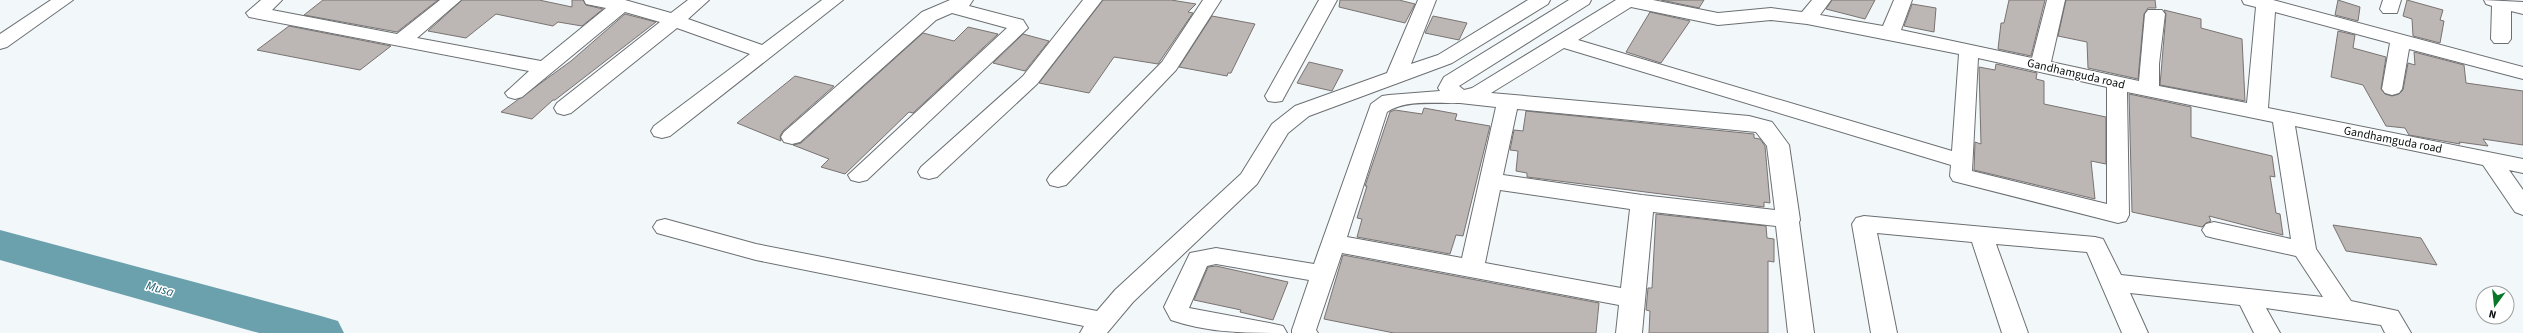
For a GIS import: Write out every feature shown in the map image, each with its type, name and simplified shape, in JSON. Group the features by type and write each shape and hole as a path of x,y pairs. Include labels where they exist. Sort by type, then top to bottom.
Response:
{"street":[{"path":"0,43 64,0"},
{"path":"273,0 256,13 403,39 546,68"},
{"path":"403,39 452,0"},
{"path":"593,0 622,5 677,20 764,53"},
{"path":"564,108 677,20 700,0"},
{"path":"662,131 834,0"},
{"path":"929,172 1030,80 1092,0"},
{"path":"1058,180 1169,66 1212,0"},
{"path":"1275,96 1328,0"},
{"path":"665,227 756,252 1098,327 1124,296 1249,179 1280,129 1302,111 1395,79 1445,59 1541,0"},
{"path":"1460,97 1448,88 1451,81 1582,0"},
{"path":"1460,97 1480,92 1564,42 1628,0"},
{"name":"Gandhamguda road","path":"1628,0 1718,18 1772,14 1807,18 1890,33 2040,65 2117,84 2523,166"},
{"path":"1807,18 1822,0"},
{"path":"1890,33 1903,0"},
{"path":"2040,65 2056,0"},
{"path":"1395,79 1424,1"},
{"path":"2501,39 2498,1 2523,8"},
{"path":"2258,112 2259,2 2289,5 2401,40 2523,73"},
{"path":"792,137 929,16 958,3 1016,24 1018,28 859,174"},
{"path":"515,93 622,5"},
{"path":"2149,90 2155,14"},
{"path":"2392,89 2401,40"},
{"path":"1564,42 1962,161"},
{"path":"1968,50 1961,176 2118,215 2117,84"},
{"path":"1305,333 1304,330 1322,274 1334,243 1378,109 1389,101 1408,98 1460,97 1749,123 1764,127 1778,145 1789,220 1801,333"},
{"path":"1472,267 1492,181 1508,101"},
{"path":"2283,118 2304,250 2343,309"},
{"path":"2491,160 2523,207"},
{"path":"1492,181 1642,203 1789,220"},
{"path":"1629,333 1642,203"},
{"path":"1884,333 1864,224 2095,245 2135,333"},
{"path":"2214,230 2304,250"},
{"path":"1981,234 2016,333"},
{"path":"1334,243 1472,267 1633,299"},
{"path":"1274,333 1190,318 1180,314 1176,307 1198,259 1216,256 1322,274"},
{"path":"2113,284 2248,297 2343,309 2389,317 2398,333"},
{"path":"2248,297 2267,333"}],"building":[{"path":"323,0 438,0 397,32 304,15"},
{"path":"462,0 539,0 572,7 572,0 583,0 586,5 603,9 582,26 558,22 553,26 496,14 466,38 428,31"},
{"path":"1103,0 1171,0 1196,4 1188,12 1193,13 1158,64 1114,57 1089,93 1039,83"},
{"path":"1340,0 1399,0 1415,4 1405,23 1339,7"},
{"path":"1661,0 1704,0 1699,8"},
{"path":"1832,0 1875,0 1865,19 1826,9"},
{"path":"2009,0 2045,0 2031,56 1998,49 2001,23 2004,23"},
{"path":"2066,0 2155,0 2156,8 2148,8 2144,14 2138,79 2088,68 2087,42 2058,36"},
{"path":"2338,0 2360,7 2358,21 2335,15"},
{"path":"2407,0 2443,10 2440,20 2444,21 2440,43 2413,36 2412,19 2403,16"},
{"path":"1912,4 1936,8 1934,32 1904,26"},
{"path":"2164,10 2201,19 2201,28 2242,39 2245,101 2160,85 2166,14"},
{"path":"1650,12 1690,21 1661,63 1626,52"},
{"path":"625,14 656,22 555,100 553,100 532,119 501,112 571,61"},
{"path":"1212,16 1255,24 1231,73 1228,73 1227,76 1179,67"},
{"path":"1433,16 1467,23 1459,40 1425,33"},
{"path":"289,26 391,46 360,70 257,50"},
{"path":"968,27 998,34 913,113 909,112 845,174 821,167 829,159 793,145 801,143 923,33 954,41"},
{"path":"2338,31 2355,35 2353,48 2386,57 2381,89 2385,94 2392,96 2399,94 2403,90 2408,63 2415,65 2414,52 2464,65 2466,83 2523,91 2523,145 2483,139 2488,146 2459,142 2460,144 2409,135 2405,128 2386,126 2363,85 2331,77"},
{"path":"1023,34 1049,41 1025,71 993,63"},
{"path":"1309,62 1343,70 1332,91 1297,83"},
{"path":"1996,64 2037,73 2036,79 2044,81 2044,104 2106,117 2106,164 2091,161 2095,199 1974,170 1975,142 1981,144 1979,67 1995,70"},
{"path":"795,76 834,86 783,131 780,136 781,141 737,123"},
{"path":"2129,94 2191,107 2191,137 2272,156 2275,177 2270,176 2276,213 2280,214 2283,235 2209,216 2211,221 2202,227 2132,212"},
{"path":"1424,108 1457,114 1455,120 1490,126 1463,236 1456,235 1450,254 1357,237 1362,219 1357,218 1367,186 1365,186 1390,112 1395,110 1422,114"},
{"path":"1526,111 1754,134 1754,138 1760,139 1765,146 1770,203 1764,202 1764,207 1527,177 1527,173 1516,171 1518,151 1510,150 1514,130 1523,131"},
{"path":"1656,214 1766,226 1767,238 1774,239 1774,262 1768,261 1768,333 1649,333 1650,311 1646,310 1648,288 1652,288"},
{"path":"2333,225 2421,238 2437,265 2346,251"},
{"path":"1343,255 1599,303 1596,333 1394,333 1324,319"},
{"path":"1216,266 1288,282 1273,320 1240,312 1241,310 1194,300 1208,267"}],"waterway":[{"name":"Musa","path":"0,245 321,333"}]}
